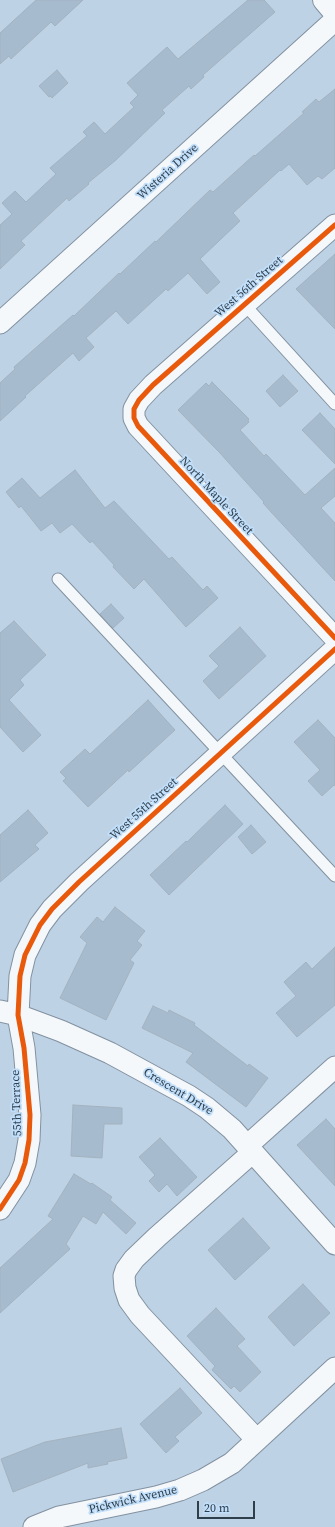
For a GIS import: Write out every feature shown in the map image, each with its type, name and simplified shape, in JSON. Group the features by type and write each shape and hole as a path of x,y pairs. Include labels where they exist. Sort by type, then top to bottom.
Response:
{"main road":[{"path":"324,0 335,13"}],"street":[{"name":"Wisteria Drive","path":"0,323 335,20"},
{"name":"West 56th Street","path":"176,364 335,225"},
{"name":"North Maple Street","path":"176,364 152,384 139,400 134,410 134,418 138,426 335,638"},
{"name":"West 55th Street","path":"9,1013 25,956 40,925 52,909 79,882 335,649"},
{"name":"Crescent Drive","path":"9,1013 61,1031 110,1053 189,1096 207,1108 227,1124 335,1244"},
{"name":"55th Terrace","path":"0,1208 19,1180 25,1163 29,1140 29,1108 24,1048 9,1013"},
{"path":"257,1440 140,1315 129,1300 125,1288 124,1276 126,1270 134,1259 335,1067"},
{"name":"Pickwick Avenue","path":"34,1527 59,1517 180,1490 215,1474 232,1462 257,1440 335,1368"}],"lane":[{"path":"244,304 335,404"},
{"path":"58,579 221,753 294,834 335,876"}],"building":[{"path":"36,0 83,0 55,26 51,22 11,59 9,56 0,64 0,33"},
{"path":"248,0 264,0 275,12 203,75 204,77 191,89 189,86 162,110 165,113 116,160 69,201 67,198 21,241 25,245 0,269 0,225 12,214 2,203 15,191 26,202 56,174 50,168 87,136 83,132 94,122 105,134 134,107 130,103 138,95 127,83 167,47 178,59"},
{"path":"57,70 68,83 52,98 51,96 49,97 39,86"},
{"path":"335,89 335,168 322,179 318,176 307,185 289,164 281,171 280,170 233,213 240,221 200,259 220,282 207,294 188,273 168,291 166,289 128,324 116,311 86,338 94,347 79,361 73,353 25,396 26,397 0,421 0,383 15,369 14,367 73,315 74,316 155,241 156,242 210,190 213,192 254,155 255,156 304,113 302,112 316,99 319,102"},
{"path":"335,254 335,329 296,289"},
{"path":"283,375 298,391 280,407 266,391"},
{"path":"212,382 249,419 249,422 240,430 264,456 266,454 305,495 335,468 335,496 321,508 335,523 335,581 271,512 263,503 264,502 219,452 178,410 206,383 209,386"},
{"path":"320,413 335,429 335,464 302,430"},
{"path":"75,470 105,508 114,501 169,559 172,557 203,590 207,586 218,598 186,627 144,579 134,589 113,567 114,565 92,541 90,543 72,524 60,533 52,523 41,531 21,506 19,508 6,492 22,478 40,498"},
{"path":"111,604 124,618 113,628 100,614"},
{"path":"14,621 46,655 20,680 24,685 9,700 41,735 23,752 0,727 0,633"},
{"path":"240,627 266,656 219,699 203,681 219,666 209,656"},
{"path":"148,700 175,730 88,807 63,781 66,778 60,772 85,749 90,754"},
{"path":"318,720 335,738 335,786 334,785 322,796 308,781 320,770 294,742"},
{"path":"225,805 243,824 169,895 150,875"},
{"path":"28,810 48,833 35,845 39,849 0,882 0,835"},
{"path":"251,825 266,842 252,854 238,837"},
{"path":"115,907 145,931 137,941 142,945 130,960 134,963 106,1020 60,998 87,943 80,937 97,917 103,922"},
{"path":"335,947 335,1005 297,1037 276,1013 296,996 284,982 306,962 312,969"},
{"path":"153,1006 168,1013 169,1010 195,1023 194,1025 248,1066 249,1064 268,1078 246,1107 186,1062 193,1053 142,1028"},
{"path":"73,1105 122,1108 122,1124 104,1124 102,1158 71,1156"},
{"path":"326,1119 335,1129 335,1186 297,1145"},
{"path":"160,1138 197,1177 177,1196 167,1184 159,1192 149,1181 155,1175 139,1157"},
{"path":"74,1174 91,1184 92,1183 112,1197 110,1200 136,1223 126,1234 103,1212 96,1224 83,1216 66,1244 70,1249 0,1313 0,1268 53,1219 48,1216"},
{"path":"243,1218 270,1248 235,1280 208,1250"},
{"path":"303,1284 330,1313 294,1346 268,1317"},
{"path":"216,1308 245,1339 237,1346 261,1372 240,1392 234,1386 231,1389 212,1370 215,1366 187,1336"},
{"path":"180,1388 202,1413 175,1437 179,1441 166,1453 140,1424"},
{"path":"121,1428 127,1458 88,1468 88,1463 13,1492 1,1459 45,1442"}],"cycle path":[{"path":"335,225 153,385 139,400 134,409 134,418 138,426 335,638"},
{"path":"0,1209 19,1180 25,1163 29,1140 30,1115 24,1048 18,1015 20,976 25,955 40,925 52,909 79,882 335,649"}]}
